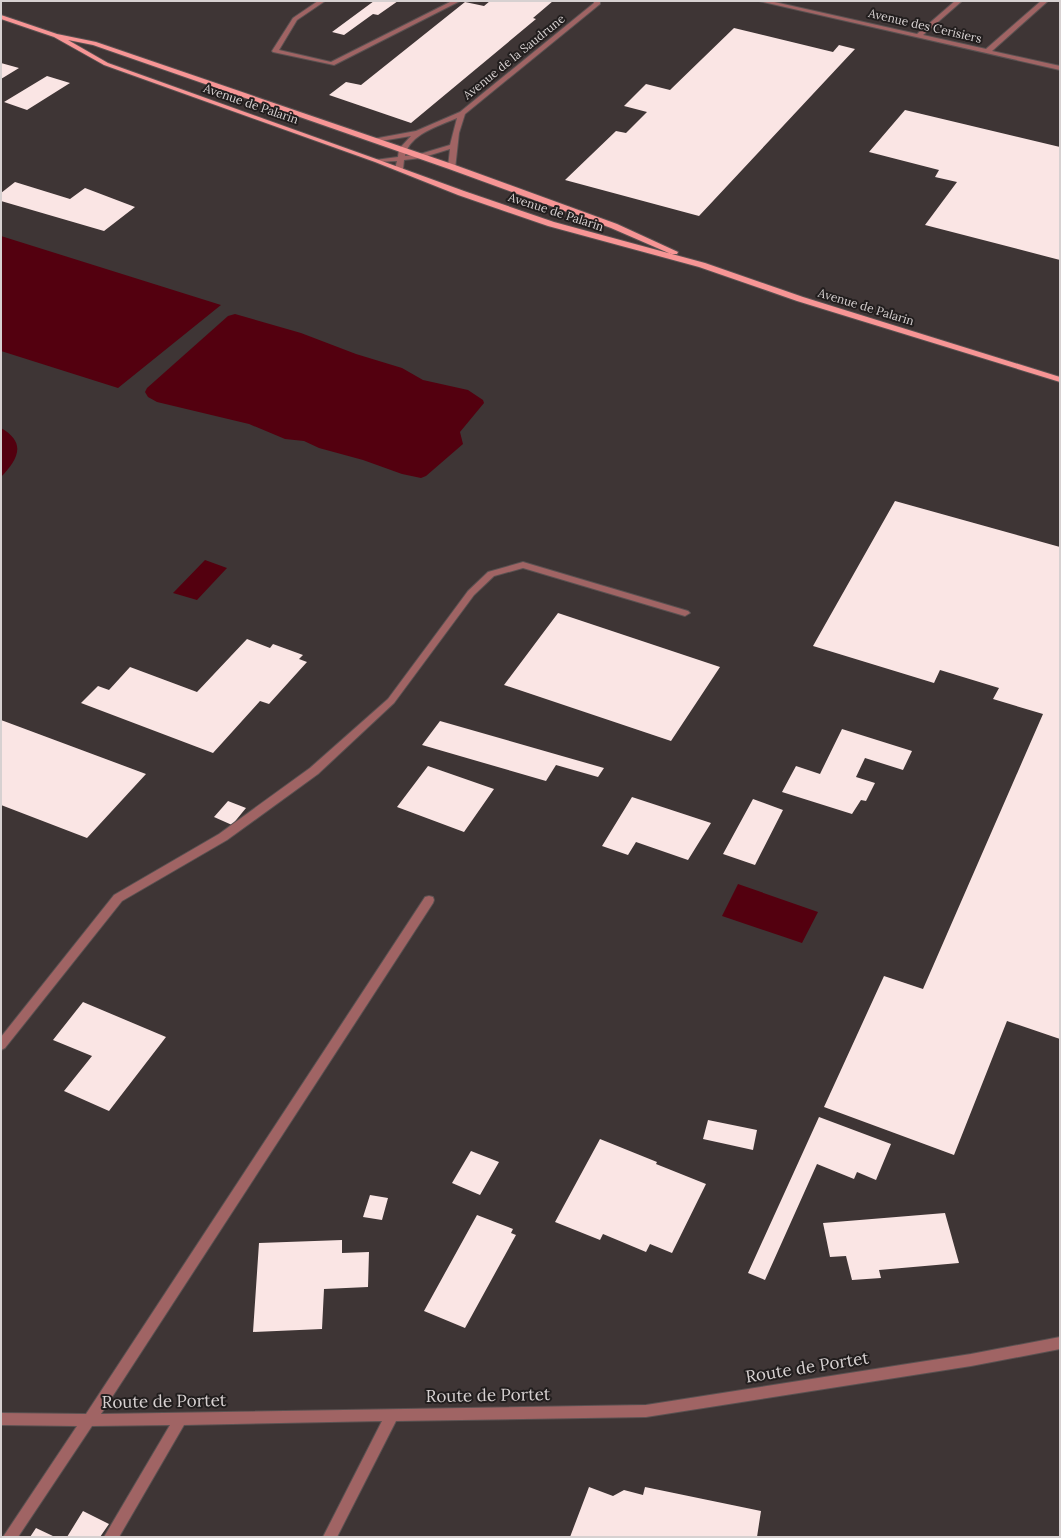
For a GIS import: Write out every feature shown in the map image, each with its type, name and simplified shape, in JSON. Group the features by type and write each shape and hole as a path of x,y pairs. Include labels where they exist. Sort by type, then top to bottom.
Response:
{"main road":[{"name":"Avenue de Palarin","path":"1,17 56,36 94,43 403,149 614,226 702,265"},
{"name":"Avenue de Palarin","path":"56,36 106,64 551,224 702,265 800,299 1060,380"}],"street":[{"path":"322,1 295,19 275,51 332,64 458,1"},
{"name":"Avenue de la Saudrune","path":"375,140 418,133 462,113 596,4 597,1"},
{"name":"Avenue des Cerisiers","path":"762,1 1060,68"},
{"path":"918,36 959,1"},
{"path":"987,52 1045,1"},
{"name":"Avenue de la Saudrune","path":"452,167 453,146 456,129 462,113"},
{"name":"Avenue de la Saudrune","path":"399,169 403,149 418,133"},
{"path":"377,161 420,156 453,146"},
{"path":"1,1045 118,898 223,837 314,771 391,701 470,593 491,574 523,565 685,614"},
{"path":"10,1537 89,1420 429,900"},
{"name":"Route de Portet","path":"1,1420 89,1420 646,1411 971,1360 1060,1343"},
{"path":"330,1537 392,1415"},
{"path":"111,1537 181,1418"}],"shaded area":[{"path":"1,236 221,305 118,388 1,351"},
{"path":"235,314 301,333 356,354 402,368 423,380 468,390 483,400 484,403 460,432 463,444 426,476 421,478 402,474 363,460 319,448 304,441 285,439 249,424 157,402 148,397 145,392 147,388 228,316"},
{"path":"1,428 14,439 17,445 17,451 12,464 1,477"},
{"path":"205,560 227,568 197,600 173,593"},
{"path":"738,884 818,912 802,943 722,916"}],"building":[{"path":"374,1 398,1 378,15 373,14 344,35 332,32"},
{"path":"490,1 553,1 533,18 536,19 411,123 329,95 346,82 361,85 465,2 484,6"},
{"path":"734,28 833,52 839,45 855,49 699,216 565,180 616,131 626,133 647,112 624,106 646,84 670,90"},
{"path":"1,63 19,68 1,79"},
{"path":"47,76 70,83 27,110 4,102"},
{"path":"905,110 1060,147 1060,260 925,225 957,182 935,177 939,170 869,152"},
{"path":"15,182 70,199 85,188 135,207 104,231 1,201 1,193"},
{"path":"895,501 1060,547 1060,1039 1007,1021 954,1155 824,1107 884,976 923,989 1043,714 993,699 999,688 940,670 934,683 813,646"},
{"path":"558,613 720,667 671,741 504,685"},
{"path":"247,639 270,648 273,644 303,655 299,659 307,662 269,704 260,701 213,753 81,703 98,686 109,690 130,667 197,692"},
{"path":"1,720 146,774 87,838 1,805"},
{"path":"440,721 604,768 598,777 556,765 546,781 422,745"},
{"path":"842,729 912,751 903,770 865,758 856,777 875,783 866,801 861,800 852,814 782,792 796,766 820,774"},
{"path":"428,766 494,789 464,832 397,807"},
{"path":"632,797 711,823 688,860 636,842 628,855 602,846"},
{"path":"753,799 783,810 755,865 723,854"},
{"path":"228,801 246,808 232,825 214,817"},
{"path":"83,1002 166,1037 109,1111 64,1091 92,1056 53,1040"},
{"path":"819,1117 891,1144 876,1180 857,1172 854,1179 817,1164 765,1280 748,1273"},
{"path":"708,1120 757,1130 753,1150 703,1139"},
{"path":"600,1139 706,1184 672,1253 650,1244 646,1252 603,1234 600,1240 555,1222"},
{"path":"471,1151 499,1162 480,1195 452,1183"},
{"path":"370,1195 388,1198 382,1220 363,1217"},
{"path":"945,1213 959,1263 879,1270 881,1278 852,1280 846,1256 830,1257 823,1223"},
{"path":"477,1215 513,1229 511,1233 516,1235 465,1328 424,1311"},
{"path":"342,1240 342,1253 369,1252 368,1287 324,1289 322,1329 253,1332 259,1243"},
{"path":"589,1487 613,1496 624,1490 643,1495 645,1487 761,1511 757,1537 570,1537"},
{"path":"83,1511 109,1524 100,1537 67,1537"},
{"path":"36,1528 55,1537 30,1537"}]}
